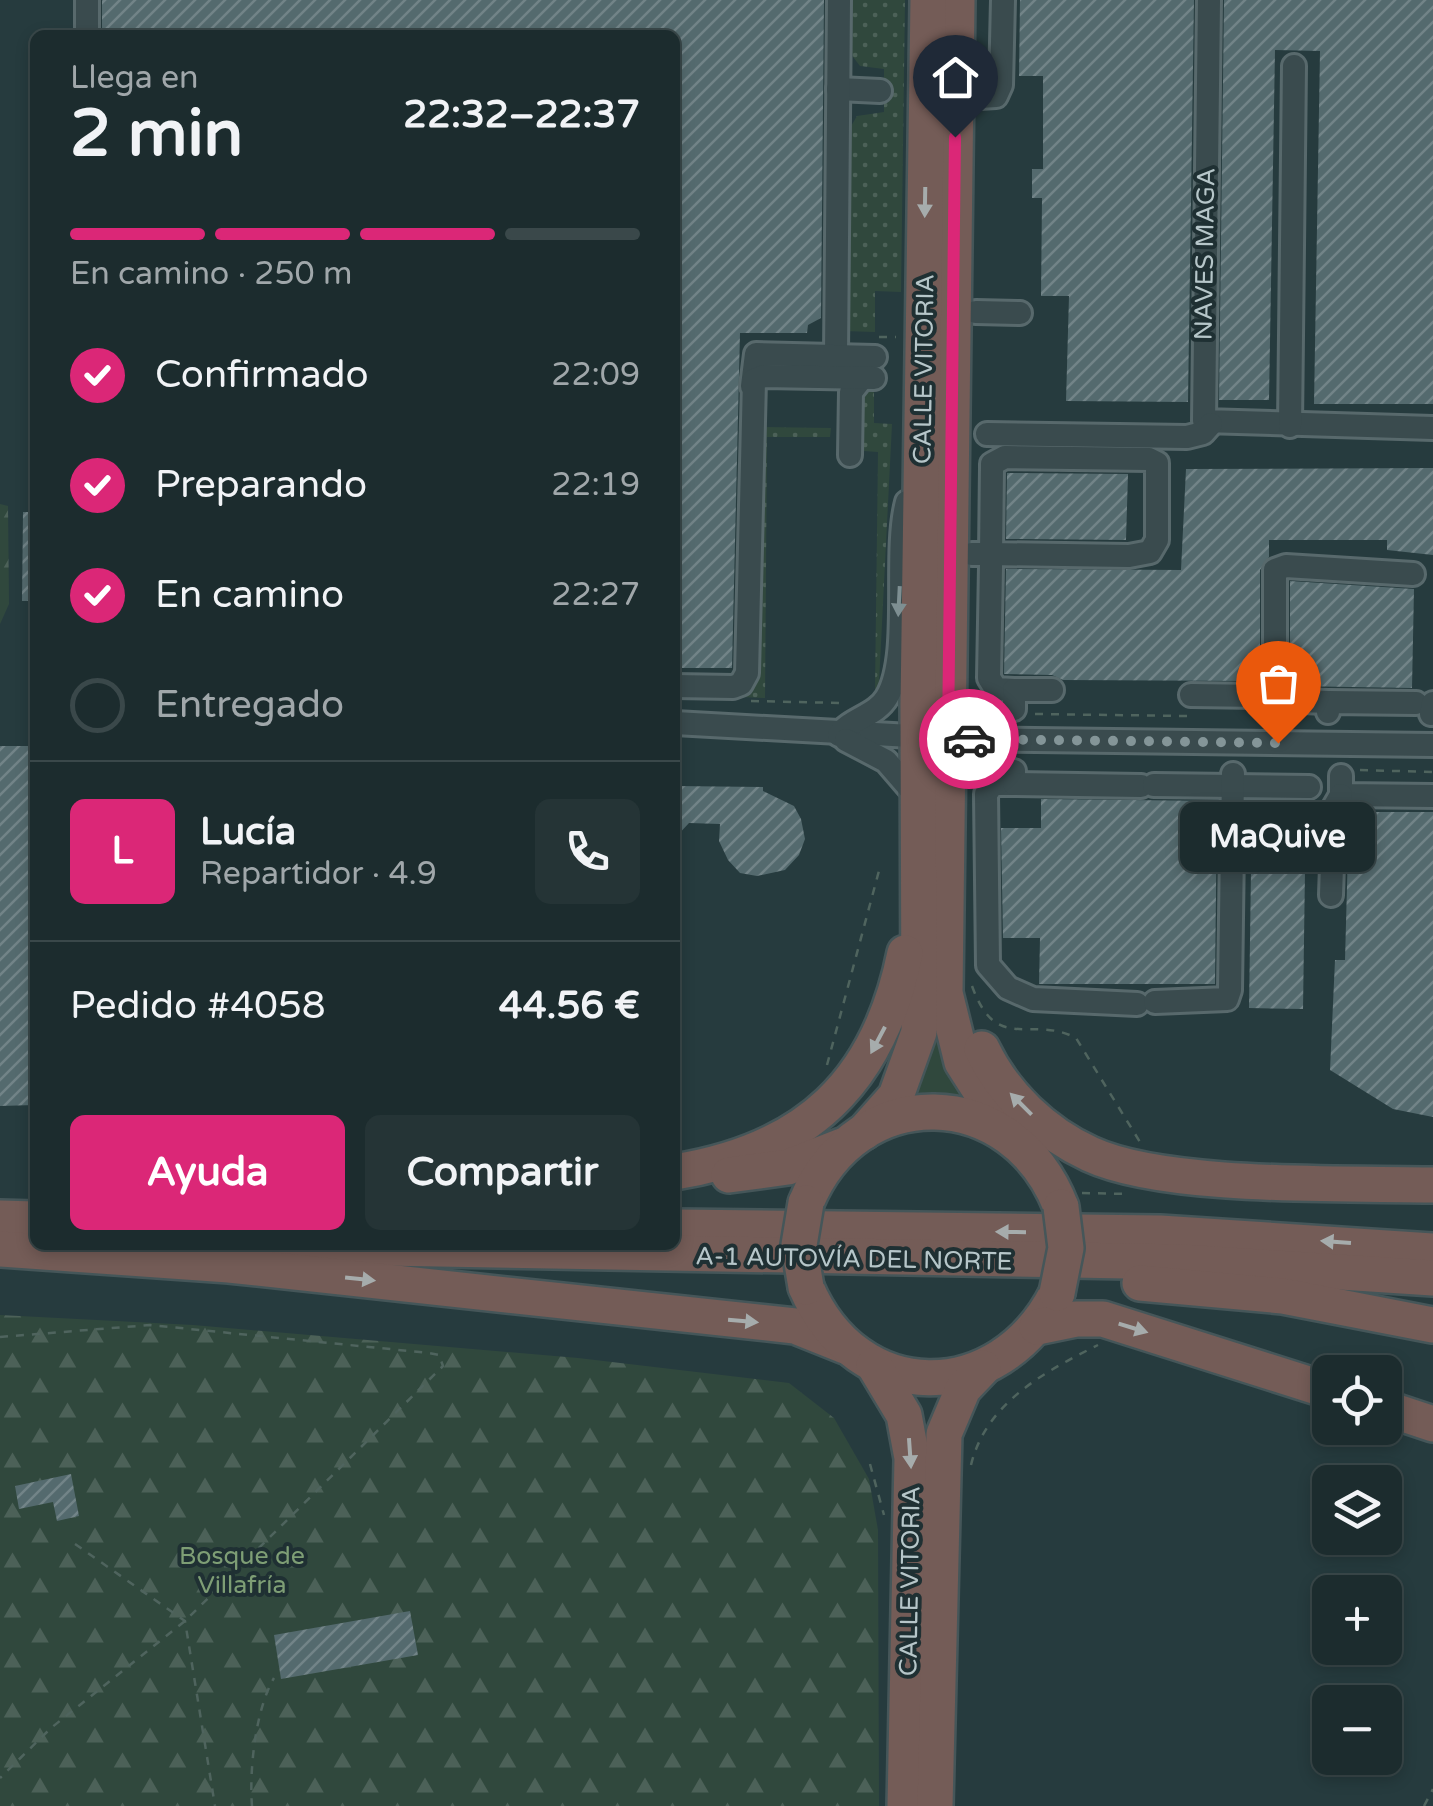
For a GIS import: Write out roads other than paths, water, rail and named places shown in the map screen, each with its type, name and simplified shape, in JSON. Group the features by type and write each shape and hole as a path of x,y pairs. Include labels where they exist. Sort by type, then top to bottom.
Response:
{"highway":[{"name":"CALLE VITORIA","path":"928,0 919,582 948,909 944,951 948,1016 967,1071 1020,1144"},
{"name":"CALLE VITORIA","path":"855,1137 896,1096 919,1032 918,804 933,738 957,0"},
{"path":"680,1171 761,1150 806,1125 838,1096 874,1048 896,994 905,950 907,841 918,804"},
{"path":"948,909 972,1029 1006,1088 1048,1129 1092,1155 1123,1166 1309,1182 1433,1185"},
{"path":"680,1180 776,1170 820,1158 892,1118 942,1112 984,1122 1076,1173 1116,1180 1208,1186 1309,1182"},
{"path":"855,1137 821,1172 806,1203 799,1245 806,1287 825,1323 860,1355"},
{"path":"48,1250 229,1265 795,1326 922,1378 956,1376 983,1368 1021,1344 1037,1327 1056,1293 1066,1248 1067,1202 1020,1144"},
{"path":"0,1206 30,1206"},
{"path":"0,1218 30,1219"},
{"name":"A-1 AUTOVÍA DEL NORTE","path":"680,1227 1160,1233 1433,1251"},
{"path":"0,1246 30,1243"},
{"path":"0,1246 30,1248"},
{"name":"A-1 AUTOVÍA DEL NORTE","path":"462,1250 1200,1263 1433,1278"},
{"path":"860,1258 1283,1296 1433,1325"},
{"path":"1037,1327 1076,1319 1103,1320 1312,1385"},
{"name":"CALLE VITORIA","path":"860,1355 898,1400 908,1431 905,1806"},
{"name":"CALLE VITORIA","path":"935,1806 944,1434 964,1389 983,1368"},
{"path":"1402,1414 1433,1424"}],"street":[{"path":"87,0 87,30"},
{"path":"836,356 839,0"},
{"path":"979,97 996,96 1002,85 1002,0"},
{"name":"NAVES MAGA","path":"1209,0 1202,415 1211,424"},
{"path":"1290,426 1294,66"},
{"path":"838,90 880,91"},
{"path":"976,312 1020,313"},
{"path":"680,686 733,686 741,684 747,673 752,386 756,354 836,356 870,371"},
{"path":"752,386 764,376 870,371"},
{"path":"850,454 852,392 870,371"},
{"path":"987,434 1187,437 1203,433 1211,424 1433,428"},
{"path":"982,554 1129,556 1150,552 1156,540 1157,463 1131,458 994,461 982,554 989,678 996,689 1014,699 1052,690"},
{"path":"838,735 884,703 890,692 895,675 904,515 921,472"},
{"path":"1413,574 1286,566 1276,570 1273,693 1282,702 1328,707 1427,707"},
{"path":"1191,696 1261,696"},
{"path":"680,723 933,738 1433,745"},
{"path":"838,735 886,761 918,804"},
{"path":"1233,780 1230,990 1226,999 1146,1003 1032,999 1008,988 988,965 986,794 993,784 1014,778 1148,786 1233,780 1278,781 1309,787"},
{"path":"1331,895 1334,807 1341,786 1433,796"},
{"path":"942,1511 950,1587 946,1806"},
{"path":"892,1806 896,1650 899,1620 909,1591"}],"place":[{"name":"MaQuive","path":"1278,743"}],"park label":[{"name":"Bosque de Villafría","path":"242,1570"}]}
